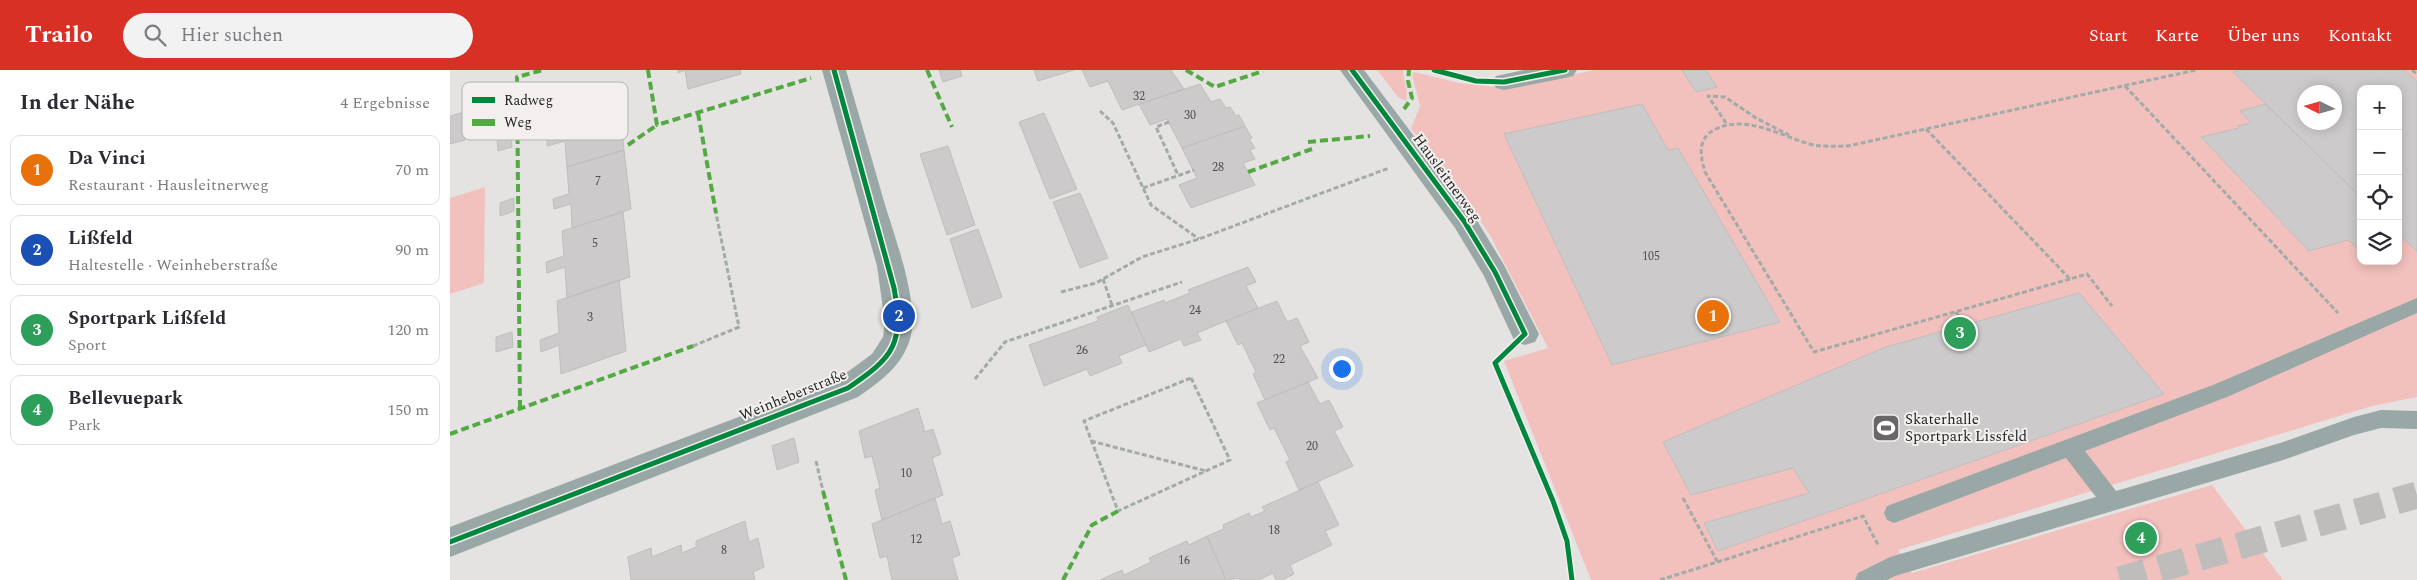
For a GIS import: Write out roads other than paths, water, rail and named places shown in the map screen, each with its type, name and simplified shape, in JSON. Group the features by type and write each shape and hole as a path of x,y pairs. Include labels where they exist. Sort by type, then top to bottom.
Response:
{"street":[{"name":"Weinheberstraße","path":"450,542 848,388 870,374 889,355 898,336 899,316 895,291 890,266 834,70"},
{"name":"Hausleitnerweg","path":"1352,70 1464,221 1495,272 1524,334"},
{"path":"1504,82 1565,70"}],"lane":[{"path":"1894,513 2220,391 2417,305"},
{"path":"1866,580 1890,567 2318,440 2354,426 2381,420 2417,420"},
{"path":"2069,446 2112,502"}],"tunnel":[{"path":"2120,580 2417,495"}],"place":[{"name":"Lißfeld","path":"899,316"},
{"name":"Da Vinci","path":"1713,316"},
{"name":"Sportpark Lißfeld","path":"1960,333"},
{"name":"Skaterhalle Sportpark Lissfeld","path":"1886,428"},
{"name":"Bellevuepark","path":"2141,538"}]}
